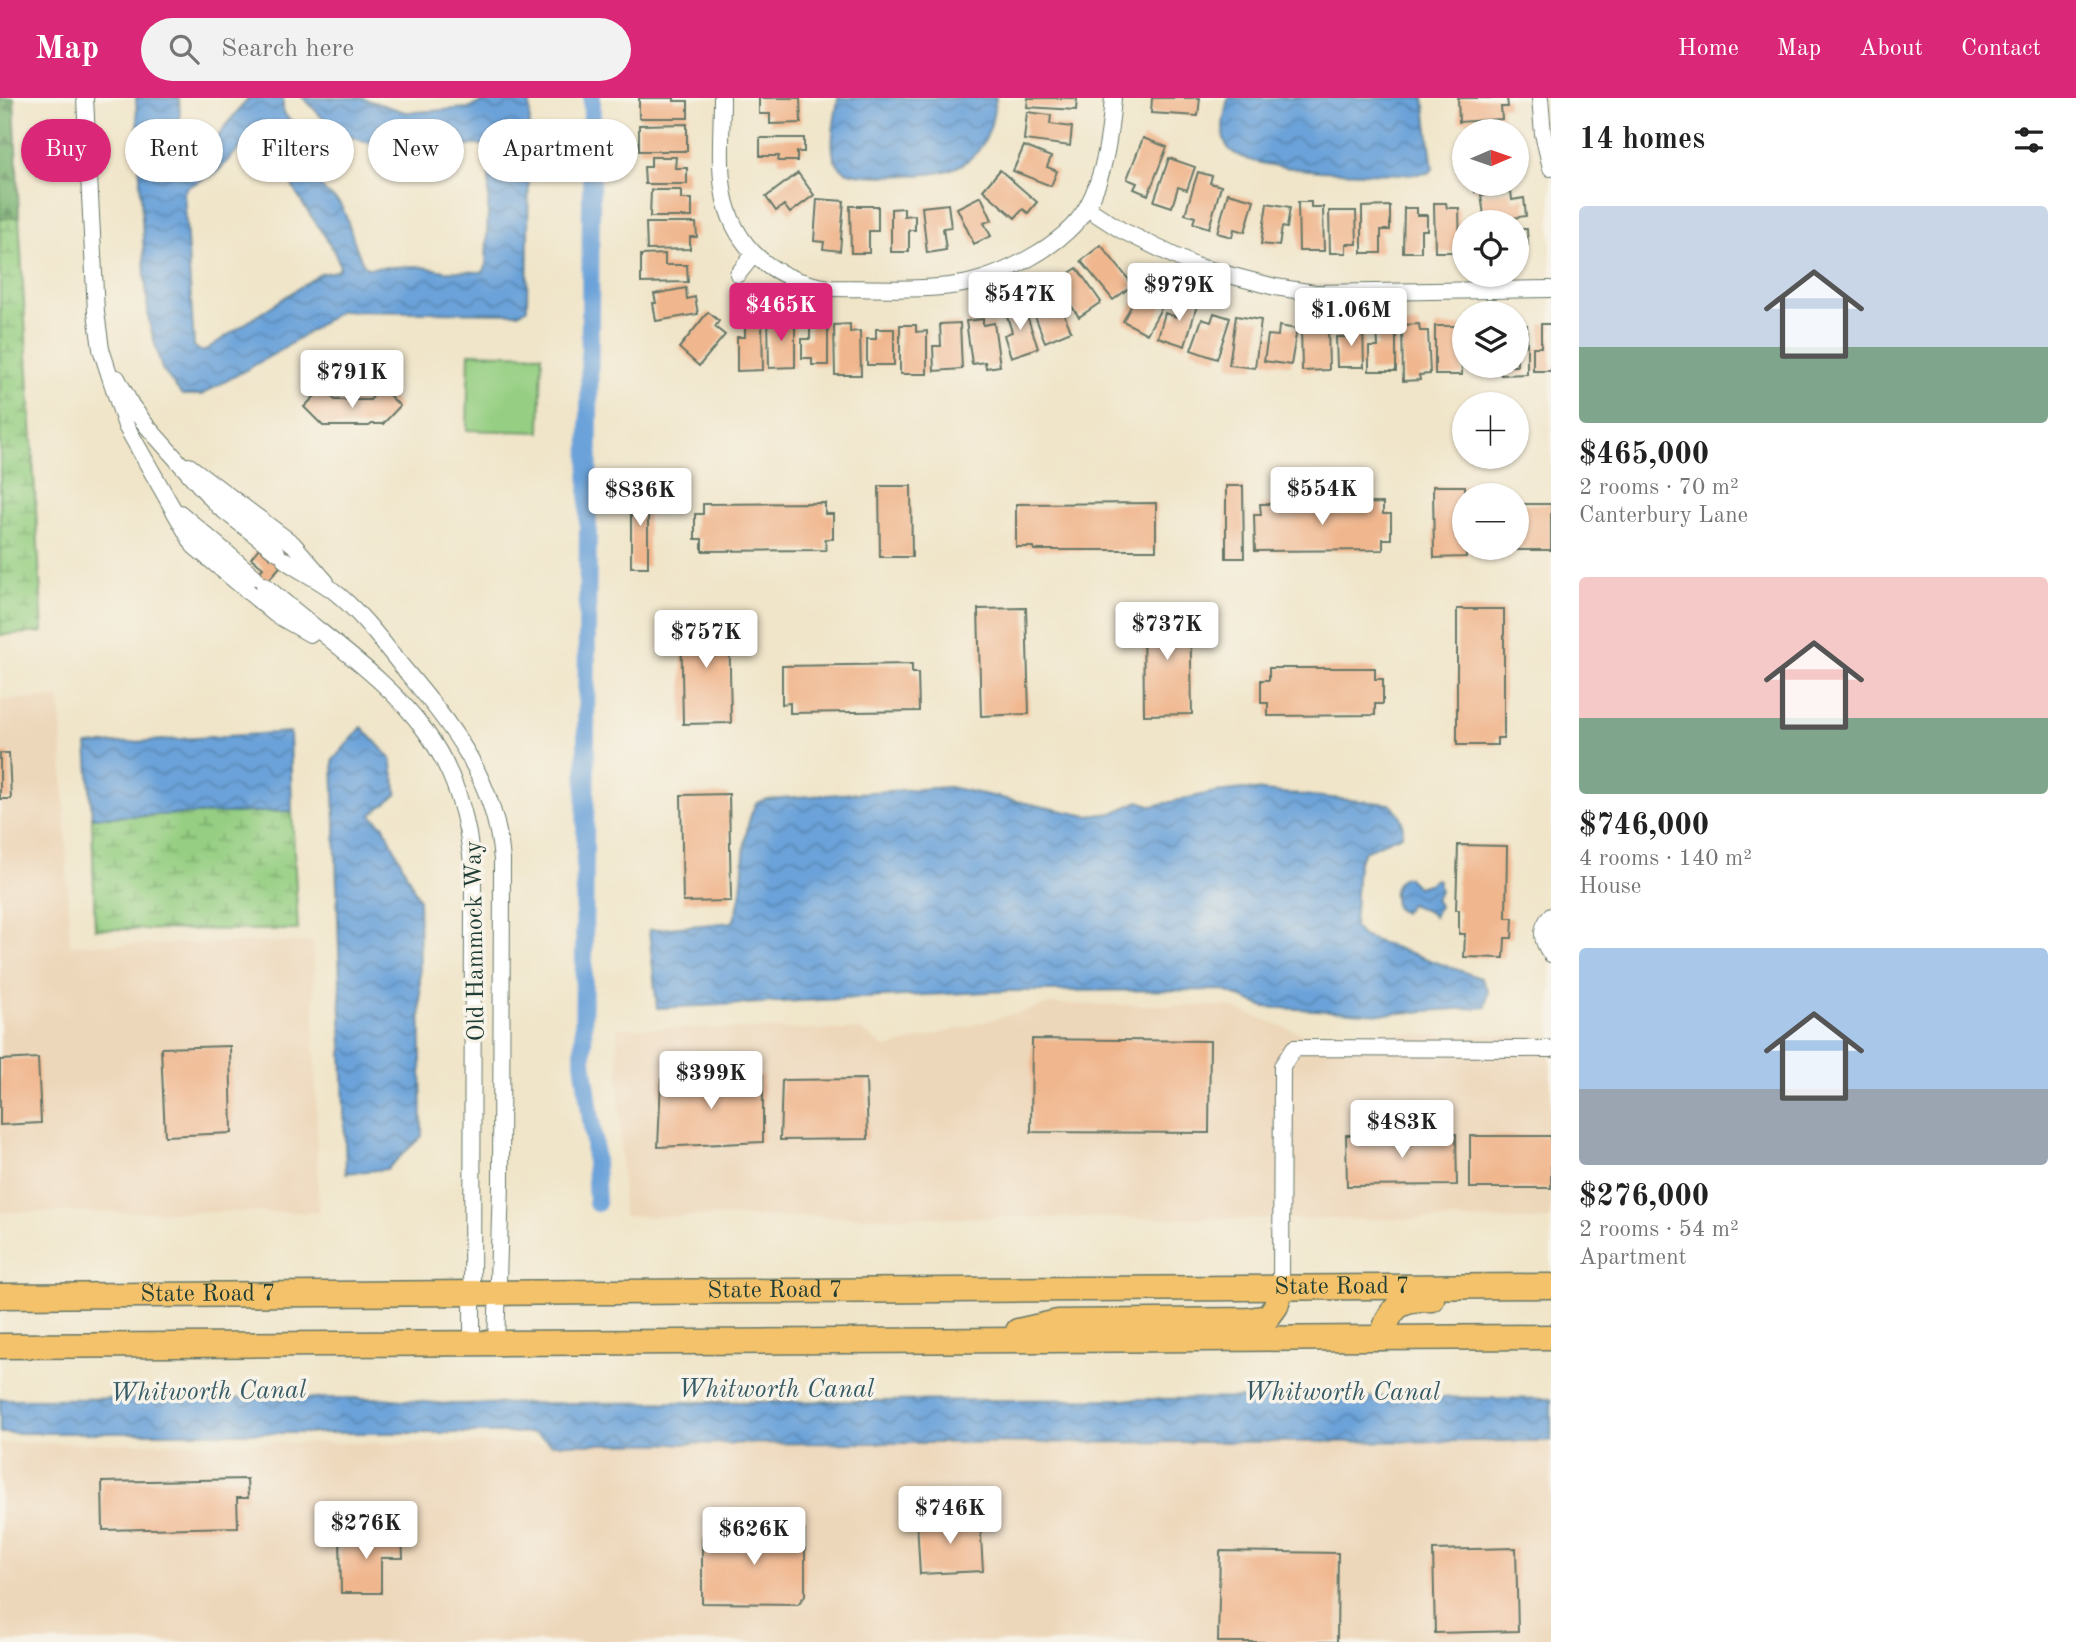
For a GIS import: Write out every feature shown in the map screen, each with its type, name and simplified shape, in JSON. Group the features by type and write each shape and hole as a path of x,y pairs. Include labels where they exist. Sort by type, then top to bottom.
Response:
{"main road":[{"name":"State Road 7","path":"0,1296 1551,1286"},
{"path":"1382,1338 1387,1317 1394,1308 1410,1299 1464,1298 1512,1287"},
{"path":"995,1341 1021,1330 1058,1322 1258,1319 1268,1317 1276,1307 1281,1288"},
{"name":"State Road 7","path":"0,1346 1551,1337"}],"street":[{"name":"Old Hammock Way","path":"85,98 96,312 101,349 126,426 194,546 275,614 348,655"},
{"path":"722,98 722,178 731,219 741,237 754,254 788,278 829,288 956,286 1006,271 1029,259 1060,236 1087,208 1105,152 1113,98"},
{"path":"1540,98 1543,134 1551,168"},
{"path":"1087,208 1121,230 1183,260 1235,278 1275,287 1315,293 1551,289"},
{"path":"738,274 754,254"},
{"name":"Old Hammock Way","path":"96,312 113,370 131,405 170,453 219,507 281,556 335,592"},
{"name":"Old Hammock Way","path":"170,453 209,478 293,544 366,624 456,732 483,780 496,819 502,860 498,1294 484,1345"},
{"name":"Old Hammock Way","path":"170,505 387,686 431,736 454,779 469,831 473,878 472,1294 484,1345"},
{"path":"1551,916 1542,932 1544,944 1551,954"},
{"path":"1281,1288 1282,1066 1294,1048 1551,1049"}],"shaded area":[{"path":"60,697 70,945 313,942 318,1212 0,1212 0,700"},
{"path":"1051,1004 1227,1006 1304,1034 1551,1036 1551,1220 623,1216 617,1028 860,1030 886,1048"},
{"path":"0,1443 1551,1443 1551,1642 0,1642"}],"green space":[{"path":"0,98 14,98 19,217 0,219"},
{"path":"19,217 43,632 0,635 0,219"},
{"path":"469,353 542,355 540,432 467,430"},
{"path":"292,811 298,930 95,929 92,817"}],"water":[{"path":"136,98 179,98 180,119 137,119"},
{"path":"249,98 283,98 286,116 289,119 237,119 237,151 223,166 223,129"},
{"path":"303,98 361,98 405,112 417,112 468,108 492,98 530,98 530,119 478,119 478,145 464,147 464,119 368,119 368,142 354,137 354,119 324,119"},
{"path":"838,98 996,98 985,141 964,163 940,172 883,176 848,172 836,162 833,140"},
{"path":"1228,98 1424,98 1433,169 1428,173 1418,174 1316,170 1259,162 1238,155 1227,146 1223,134"},
{"path":"140,182 198,182 187,187 184,192 194,346 204,351 320,274 340,268 333,249 291,182 320,182 323,189 339,202 360,257 367,268 417,266 445,271 483,272 486,267 489,182 529,182 527,308 522,312 340,311 283,349 201,395 182,395 162,369 149,322"},
{"path":"353,358 365,366 375,366 376,384 366,384 365,389 351,393 341,389 341,384 330,384 331,367 341,366 342,362"},
{"path":"362,727 391,759 397,794 371,815 384,826 419,900 422,1136 387,1169 346,1173 333,760"},
{"path":"290,732 292,811 92,817 87,745"},
{"path":"949,787 1088,816 1113,813 1139,801 1153,806 1215,792 1244,789 1390,804 1401,818 1402,835 1364,851 1358,864 1354,927 1362,936 1481,978 1488,991 1486,1007 1383,1014 1264,1007 1223,990 1007,991 657,1008 649,930 733,922 741,893 747,832 756,803 766,799"},
{"path":"1403,877 1407,877 1417,887 1438,880 1440,891 1435,899 1439,906 1434,917 1410,904 1403,913 1397,909 1394,892"},
{"path":"1427,1397 1551,1399 1551,1441 552,1444 534,1433 0,1433 0,1399 381,1398 447,1404"}],"building":[{"path":"639,98 674,98 674,101 688,101 688,118 639,118"},
{"path":"759,98 800,98 801,123 770,124 770,114 759,114"},
{"path":"1028,98 1077,98 1076,110 1027,107"},
{"path":"1152,98 1200,98 1198,116 1151,113"},
{"path":"1458,98 1507,98 1508,107 1501,107 1502,119 1459,119"},
{"path":"1027,112 1051,115 1050,124 1072,127 1070,146 1024,140"},
{"path":"687,124 687,151 639,151 639,125"},
{"path":"760,138 804,138 804,152 797,152 797,161 778,161 779,156 760,156"},
{"path":"1143,138 1167,147 1148,195 1134,189 1137,183 1127,179"},
{"path":"1024,146 1051,157 1047,167 1057,171 1051,186 1013,171"},
{"path":"651,157 676,157 675,168 687,168 687,184 645,184 644,167 651,167"},
{"path":"1169,158 1195,167 1187,190 1178,187 1172,207 1154,201"},
{"path":"1000,170 1037,202 1028,213 1023,209 1015,218 983,190"},
{"path":"1198,172 1212,176 1210,183 1221,186 1209,228 1193,223 1195,217 1185,214"},
{"path":"798,173 814,195 790,213 784,205 776,211 766,197"},
{"path":"651,190 681,190 681,199 692,199 692,217 650,217"},
{"path":"1228,193 1254,200 1245,232 1234,229 1232,237 1217,233"},
{"path":"981,196 992,220 984,223 991,236 974,244 957,208"},
{"path":"1481,196 1512,196 1512,200 1524,198 1525,210 1483,210"},
{"path":"817,199 844,201 840,251 823,249 824,242 814,241"},
{"path":"1298,202 1311,202 1311,207 1323,207 1324,251 1299,251"},
{"path":"1267,203 1290,207 1287,228 1282,227 1279,246 1261,244"},
{"path":"1434,203 1446,203 1447,208 1459,208 1452,210 1452,252 1435,252"},
{"path":"948,204 951,227 943,228 946,250 927,253 922,207"},
{"path":"850,206 878,206 878,231 869,231 869,253 851,253"},
{"path":"1390,206 1390,230 1381,230 1381,253 1362,253 1362,207"},
{"path":"904,208 904,216 915,215 915,230 909,230 909,252 891,252 891,209"},
{"path":"1404,208 1417,208 1417,215 1427,215 1427,230 1421,230 1421,252 1403,252"},
{"path":"1329,211 1356,211 1357,244 1346,244 1346,253 1330,253"},
{"path":"646,223 696,223 697,237 690,237 690,249 647,250"},
{"path":"1101,245 1133,285 1113,300 1081,261"},
{"path":"665,254 665,265 687,265 688,282 641,283 641,255"},
{"path":"1077,268 1101,302 1079,317 1064,295 1071,290 1062,278"},
{"path":"686,288 687,299 695,297 698,314 656,321 654,294"},
{"path":"1152,288 1168,296 1147,334 1123,321 1139,291 1148,296"},
{"path":"1056,294 1071,331 1045,342 1029,300 1041,295 1043,299"},
{"path":"1182,297 1198,302 1185,346 1158,337 1165,313 1176,317"},
{"path":"1023,304 1038,348 1011,357 1004,335 1012,332 1005,310"},
{"path":"708,312 719,321 715,327 725,335 699,366 679,348"},
{"path":"1214,313 1230,318 1217,359 1191,350 1202,319 1211,322"},
{"path":"768,316 784,316 784,323 795,323 795,367 769,368"},
{"path":"1236,316 1261,320 1255,368 1229,365"},
{"path":"983,319 983,325 994,323 1000,366 986,368 985,362 972,364 966,321"},
{"path":"810,323 828,323 828,365 812,365 812,358 802,358 802,339 810,339"},
{"path":"960,323 962,369 934,371 933,346 941,346 940,324"},
{"path":"745,324 762,324 763,370 737,371 737,337 745,337"},
{"path":"850,324 850,332 860,331 861,375 835,375 834,325"},
{"path":"1377,324 1396,324 1396,371 1369,371 1369,347 1378,347"},
{"path":"1419,324 1420,331 1428,331 1430,374 1419,375 1420,380 1403,381 1402,325"},
{"path":"1541,324 1551,324 1551,371 1533,371 1533,347 1541,347"},
{"path":"900,325 916,325 916,332 927,331 927,374 900,374"},
{"path":"1328,325 1329,370 1302,371 1301,326"},
{"path":"1347,325 1363,325 1364,367 1337,367 1336,337 1347,337"},
{"path":"1279,326 1297,329 1291,365 1264,361 1268,335 1278,336"},
{"path":"1435,326 1452,326 1452,375 1435,375"},
{"path":"876,329 894,329 894,365 867,365 867,339 876,339"},
{"path":"381,387 400,406 383,424 323,426 304,407 323,388 335,400 370,400"},
{"path":"879,486 911,486 912,557 880,557"},
{"path":"1226,486 1243,486 1244,558 1226,558"},
{"path":"1433,486 1452,486 1452,557 1434,558"},
{"path":"631,488 648,488 648,567 631,567"},
{"path":"825,503 825,514 833,514 833,539 825,539 826,550 702,551 702,539 695,539 695,514 703,514 703,504"},
{"path":"1156,503 1156,550 1034,550 1033,547 1016,547 1016,504"},
{"path":"1383,503 1383,514 1391,514 1391,539 1383,539 1383,550 1255,551 1254,515 1261,515 1260,504"},
{"path":"1529,504 1551,504 1551,550 1529,550"},
{"path":"283,545 292,553 259,591 250,583 263,568 251,558 259,548 271,558"},
{"path":"1026,608 1029,714 981,716 978,609"},
{"path":"1190,608 1192,714 1144,715 1143,609"},
{"path":"1457,609 1504,609 1504,738 1497,738 1497,745 1457,745"},
{"path":"681,617 729,617 731,723 683,724"},
{"path":"912,664 912,673 918,673 919,711 790,713 790,703 782,704 782,666"},
{"path":"1269,668 1375,668 1375,679 1383,679 1383,704 1375,704 1375,715 1268,716 1268,703 1261,703 1261,680 1269,680"},
{"path":"0,753 9,753 11,799 0,799"},
{"path":"729,794 731,901 683,902 681,795"},
{"path":"1458,845 1507,846 1506,918 1513,918 1512,938 1505,938 1504,958 1464,957 1465,934 1459,934 1459,910 1456,910"},
{"path":"1032,1039 1210,1041 1209,1133 1031,1132"},
{"path":"230,1046 232,1133 165,1136 161,1048"},
{"path":"38,1058 41,1123 0,1125 0,1060"},
{"path":"763,1075 763,1142 658,1147 661,1079"},
{"path":"866,1079 868,1139 780,1140 782,1080"},
{"path":"1456,1134 1457,1185 1347,1186 1346,1135"},
{"path":"1470,1136 1551,1136 1551,1188 1470,1188"},
{"path":"247,1479 248,1498 237,1498 238,1527 103,1530 102,1482"},
{"path":"980,1519 983,1571 920,1574 917,1522"},
{"path":"707,1530 805,1530 805,1596 798,1604 702,1603 702,1537"},
{"path":"340,1536 402,1536 403,1558 381,1558 381,1593 341,1593"},
{"path":"1516,1548 1518,1631 1435,1633 1433,1550"},
{"path":"1220,1551 1338,1553 1337,1642 1218,1642"}],"waterway":[{"path":"592,98 583,1061 594,1142 597,1203"}],"water label":[{"name":"Whitworth Canal","path":"776,1390"},
{"name":"Whitworth Canal","path":"208,1392"},
{"name":"Whitworth Canal","path":"1342,1393"}]}
